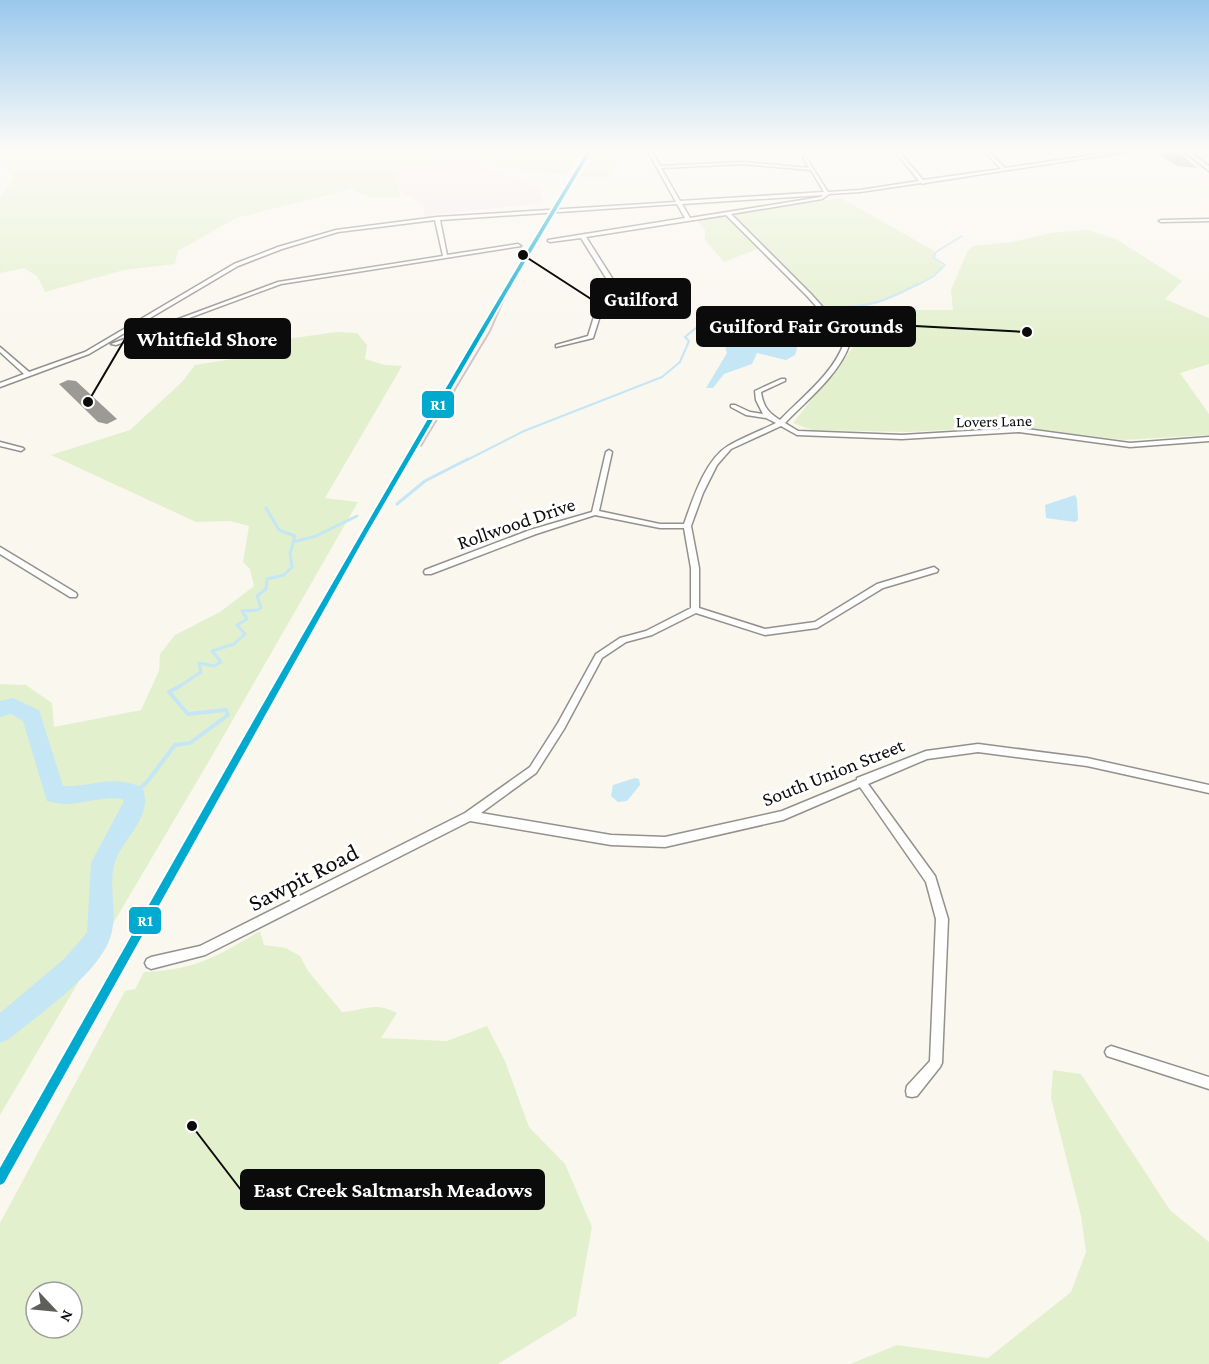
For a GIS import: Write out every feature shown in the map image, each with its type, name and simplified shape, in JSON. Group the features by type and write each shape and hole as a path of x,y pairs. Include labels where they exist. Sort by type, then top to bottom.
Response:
{"street":[{"path":"87,353 213,277 261,255 338,231 436,218 514,214"},
{"path":"685,214 688,219"},
{"path":"550,241 728,214 809,295 843,333 847,343 843,354 823,380 780,424 729,448 714,464 699,492 687,525 694,568 695,610 765,632 817,625 880,586 934,570"},
{"path":"436,218 444,256"},
{"path":"1161,221 1209,220"},
{"path":"558,346 591,337 609,283 604,266 583,236"},
{"path":"0,386 280,283 518,246"},
{"path":"130,328 144,332"},
{"path":"0,349 28,375"},
{"path":"768,416 759,400 758,391 783,380"},
{"path":"734,406 748,414 768,416"},
{"name":"Lovers Lane","path":"768,416 797,433 902,437 1019,430 1130,445 1209,438"},
{"path":"0,444 21,449"},
{"path":"595,513 609,452"},
{"name":"Rollwood Drive","path":"428,572 533,532 595,513 660,526 687,525"},
{"path":"0,550 73,595"},
{"name":"Sawpit Road","path":"151,963 201,951 469,816 533,770 561,726 599,656 623,640 649,633 695,610"},
{"name":"South Union Street","path":"469,816 612,840 665,842 783,815 926,755 978,748 1087,762 1209,789"},
{"path":"861,781 931,880 942,919 936,1064 912,1091"},
{"path":"1111,1052 1209,1083"}],"shaded area":[{"path":"423,214 445,214 423,216"}],"green space":[{"path":"0,214 253,214 236,218 178,251 175,264 124,270 45,292 37,276 24,268 0,273"},
{"path":"726,214 869,214 936,252 934,258 944,267 914,287 876,304 854,308 820,307 760,248 724,262 705,240 705,230 694,218"},
{"path":"1087,230 1116,239 1182,281 1165,299 1209,318 1209,364 1180,373 1209,414 1209,435 1123,440 1015,426 910,432 812,430 793,423 854,346 830,310 953,310 951,290 967,252 973,246 1012,242 1051,233"},
{"path":"337,332 357,333 367,345 365,359 385,365 402,366 325,498 358,502 212,756 0,1115 0,684 26,685 52,703 54,727 141,710 159,671 160,654 175,635 220,612 254,586 250,569 243,562 249,526 230,521 196,522 51,455 130,430 182,382 195,365 238,358 257,343"},
{"path":"260,931 264,945 286,948 300,956 308,971 342,1012 376,1007 397,1013 381,1038 447,1041 487,1026 505,1061 529,1127 565,1164 592,1227 576,1316 498,1364 0,1364 0,1223 125,991 135,989 144,972 192,965 218,955"},
{"path":"1053,1070 1081,1074 1170,1210 1209,1242 1209,1364 850,1364 897,1345 988,1358 1071,1292 1086,1252 1081,1216 1051,1098"}],"water":[{"path":"769,335 794,342 797,348 795,355 786,360 757,353 752,364 724,374 713,388 706,388 727,353 725,346 727,344 748,337"},
{"path":"1075,495 1078,520 1075,522 1046,518 1045,505"},
{"path":"635,778 639,779 640,785 627,801 618,802 611,796 613,785"}],"building":[{"path":"68,380 76,381 117,419 107,424 98,422 59,384"}],"waterway":[{"path":"916,286 934,276 945,265 934,258 936,252 962,236"},
{"path":"825,307 874,303 918,284"},
{"path":"465,461 524,431 662,377 680,362 689,341 685,337 697,327 815,308"},
{"path":"397,504 425,481 468,459"},
{"path":"266,508 279,530 295,536 293,542"},
{"path":"293,542 316,536 357,516"},
{"path":"180,686 201,672 199,663 214,666 221,662 212,651 234,644 245,634 237,625 247,619 242,611 258,610 261,607 257,596 266,589 267,579 284,575 292,567 290,554 293,542"},
{"path":"134,794 147,782 175,745 190,743 228,715 226,710 188,714 169,692 180,686"},
{"path":"0,709 13,706 32,716 55,794 76,795 104,789 124,790 134,794 132,812 103,863 100,880 100,932 96,942 72,968 0,1030"}],"railway":[{"path":"421,446 490,331 508,290"}],"transit line":[{"name":"R1","path":"0,1179 364,533 551,214"}],"place":[{"name":"Guilford","path":"523,255"},
{"name":"Guilford Fair Grounds","path":"1027,332"},
{"name":"Whitfield Shore","path":"88,402"},
{"name":"East Creek Saltmarsh Meadows","path":"192,1126"}]}
